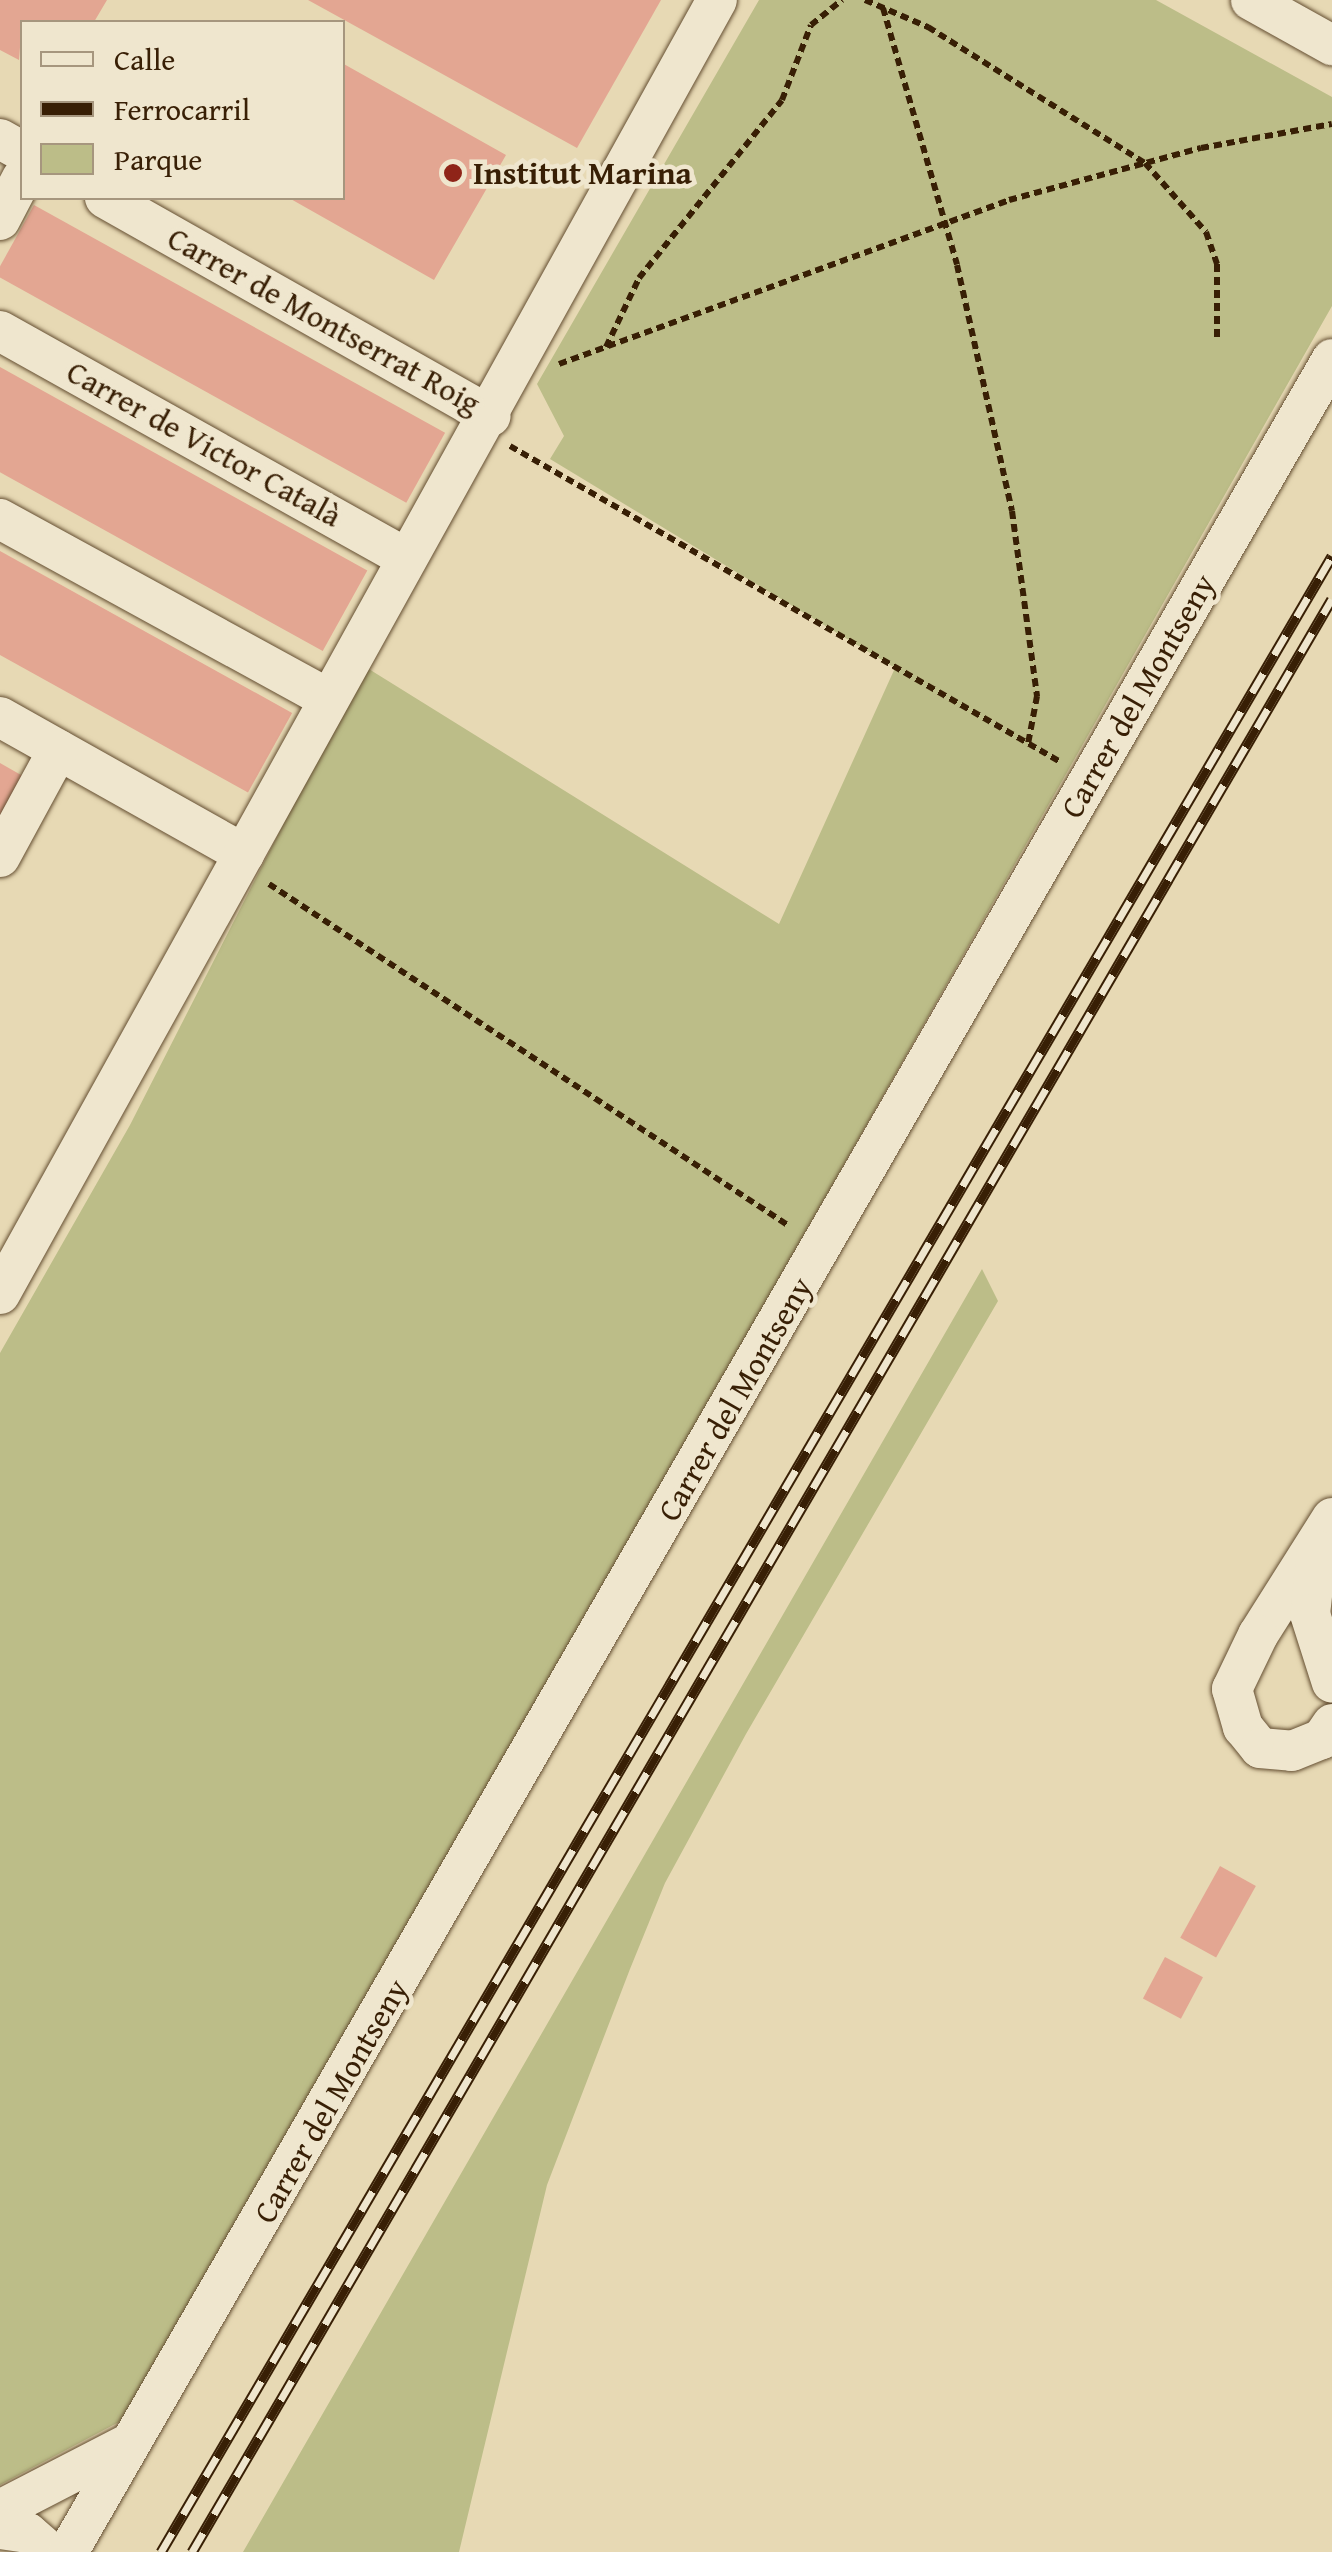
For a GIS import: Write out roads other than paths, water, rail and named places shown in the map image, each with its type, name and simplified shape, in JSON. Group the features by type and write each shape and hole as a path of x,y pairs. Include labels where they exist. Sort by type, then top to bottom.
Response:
{"street":[{"path":"0,1294 329,699 495,409 717,0"},
{"path":"1250,0 1332,45"},
{"path":"0,220 20,182"},
{"name":"Carrer de Montserrat Roig","path":"109,200 495,409"},
{"name":"Carrer de Victor Català","path":"0,331 408,558"},
{"name":"Carrer del Montseny","path":"68,2552 1332,360"},
{"path":"0,519 329,699"},
{"path":"0,717 242,859"},
{"path":"0,857 58,750"},
{"path":"1325,1530 1310,1614 1332,1683"},
{"path":"1325,1530 1258,1634 1232,1690 1243,1727 1260,1748 1292,1752 1322,1739 1332,1724"},
{"name":"Carrer del Montseny","path":"0,2510 94,2467 137,2438"},
{"path":"0,2529 28,2533 50,2552"}],"railway":[{"path":"161,2552 1332,556"},
{"path":"192,2552 1332,599"}],"place":[{"name":"Institut Marina","path":"453,173"}]}
